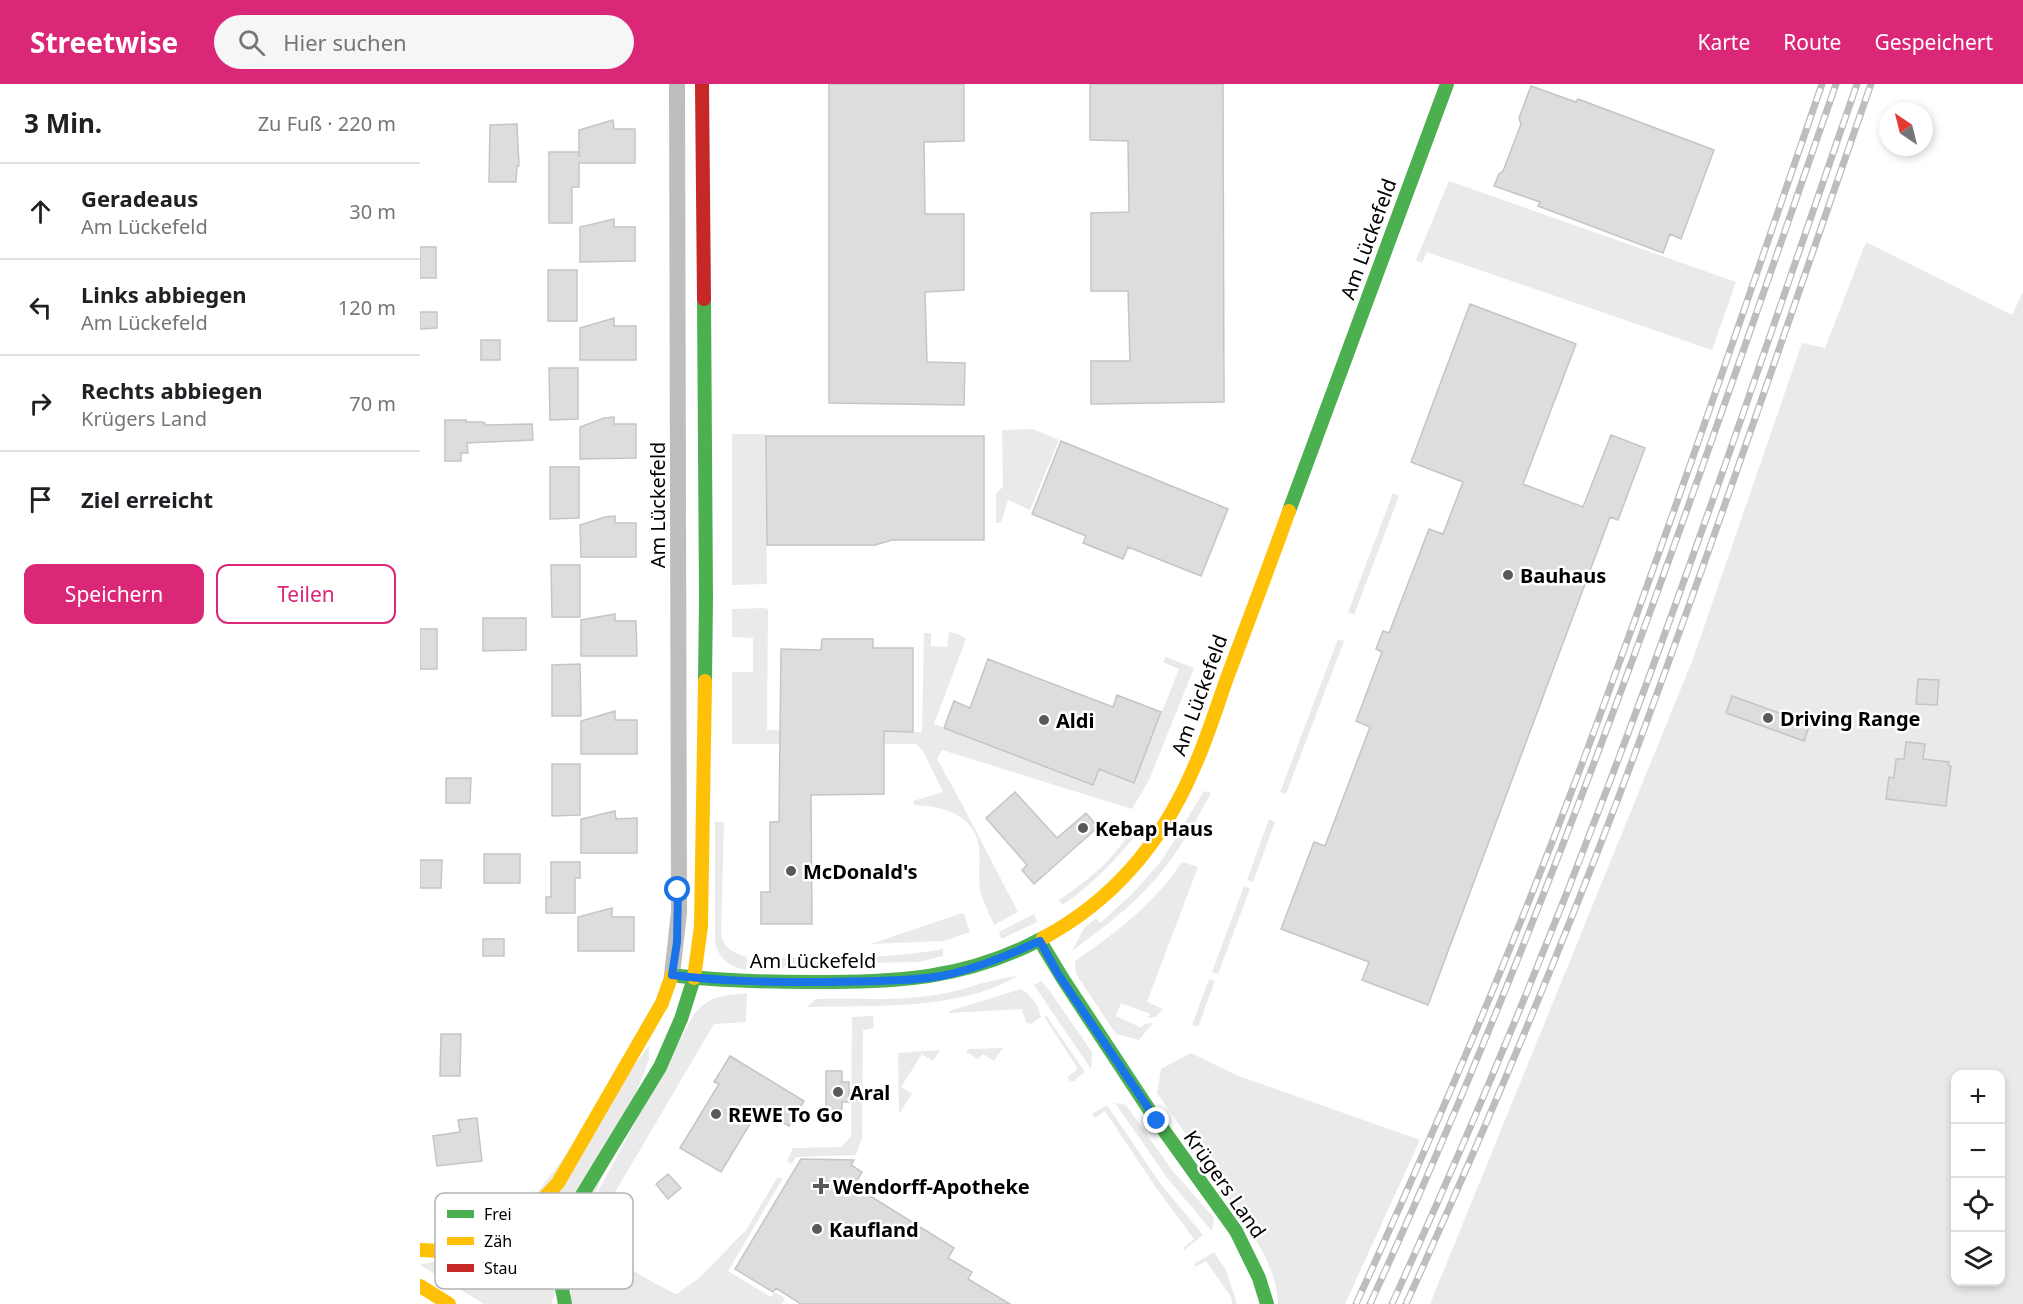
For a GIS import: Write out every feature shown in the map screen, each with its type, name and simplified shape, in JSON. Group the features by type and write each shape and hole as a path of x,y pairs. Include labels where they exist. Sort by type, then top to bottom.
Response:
{"main road":[{"path":"583,1193 660,1067 681,1019 694,978 701,926 706,598 702,84"},
{"name":"Am Lückefeld","path":"672,975 755,982 902,981 971,968 995,961 1040,941 1089,909 1122,878 1150,846 1180,798 1193,771 1447,84"},
{"name":"Krügers Land","path":"1040,941 1058,974 1124,1072 1235,1228 1253,1258 1267,1304"},
{"path":"550,1193 558,1183 662,1003 672,975"},
{"path":"420,1286 449,1304"},
{"path":"562,1289 566,1304"}],"street":[{"name":"Am Lückefeld","path":"672,975 679,912 677,84"}],"shaded area":[{"path":"1449,181 1736,282 1712,350 1427,252 1422,263 1416,260"},
{"path":"1866,242 2012,315 2023,292 2023,1304 1430,1304 1693,659 1802,343 1825,348"},
{"path":"1033,429 1059,440 1030,510 1008,500 1001,523 996,523 996,493 1003,487 1002,430"},
{"path":"732,434 766,434 767,584 732,585"},
{"path":"1393,493 1399,496 1354,615 1348,612"},
{"path":"732,609 768,609 767,730 922,732 924,633 931,633 931,646 947,647 949,632 966,639 934,724 1093,785 1099,769 1134,782 1179,669 1163,662 1166,657 1194,668 1149,780 1132,809 942,750 937,759 1018,912 994,925 981,894 979,847 971,827 964,819 945,810 914,805 913,801 943,792 923,751 916,744 732,744 732,672 753,672 753,638 732,637"},
{"path":"1338,639 1344,641 1286,794 1280,792"},
{"path":"1204,791 1211,793 1185,839 1162,872 1125,910 1072,951 1084,928 1096,918 1100,923 1132,894 1162,860"},
{"path":"1269,819 1275,822 1253,882 1247,880"},
{"path":"715,822 724,822 722,938 726,946 737,954 747,957 746,970 726,961 715,943"},
{"path":"1133,825 1141,829 1123,850 1095,880 1062,905 1059,900 1091,876 1110,858 1127,837"},
{"path":"1182,862 1198,867 1147,1002 1163,1009 1156,1017 1148,1018 1150,1014 1121,1003 1116,1016 1142,1028 1144,1024 1153,1023 1139,1040 1116,1034 1076,974 1075,961 1106,939 1146,905 1171,878"},
{"path":"1244,886 1250,889 1218,974 1212,972"},
{"path":"962,913 970,932 944,941 871,944"},
{"path":"1034,914 1037,922 1001,939 999,932"},
{"path":"943,949 943,956 919,962 788,964 782,969 762,968 762,958 875,956"},
{"path":"1018,976 994,987 943,1001 888,1006 807,1007 816,999 915,998"},
{"path":"1209,979 1215,981 1198,1027 1192,1025"},
{"path":"1041,981 1092,1052 1091,1069 1034,985"},
{"path":"1021,989 1031,997 1040,1013 1041,1017 1031,1024 1026,1023 1022,1009 949,1013 949,1011"},
{"path":"747,993 746,1022 714,1024 615,1193 597,1193 694,1014 706,1003 724,996"},
{"path":"1046,1015 1085,1072 1074,1081 1070,1081 1067,1077 1078,1069 1045,1018"},
{"path":"873,1016 874,1028 863,1030 862,1138 856,1155 796,1157 792,1164 787,1162 793,1148 841,1147 851,1136 852,1017"},
{"path":"649,1046 649,1060 596,1193 537,1193"},
{"path":"1003,1048 994,1061 983,1054 978,1059 966,1052 968,1049"},
{"path":"940,1050 933,1061 922,1054 901,1087 912,1094 899,1114 898,1053"},
{"path":"1191,1053 1236,1075 1420,1140 1345,1304 1278,1304 1273,1276 1261,1249 1157,1093 1161,1069"},
{"path":"1115,1103 1126,1105 1172,1170 1214,1218 1212,1231 1168,1179"},
{"path":"1107,1105 1160,1183 1203,1235 1184,1250 1183,1248 1194,1239 1157,1189 1105,1111 1095,1118 1092,1114"},
{"path":"777,1178 783,1178 728,1271 771,1297 775,1292 785,1298 782,1304 571,1304 571,1289 633,1289 633,1270 677,1294 699,1278 746,1230"},
{"path":"1214,1252 1226,1270 1237,1304 1232,1304 1231,1297 1206,1261 1195,1267 1194,1264"},
{"path":"435,1261 435,1274 420,1265"},
{"path":"459,1289 557,1289 551,1304 484,1304"}],"building":[{"path":"829,84 964,84 964,141 924,142 925,214 964,214 964,290 925,292 927,362 965,363 964,405 829,403"},
{"path":"1090,84 1223,84 1224,402 1091,404 1091,361 1130,361 1128,291 1091,291 1091,213 1129,212 1128,141 1090,140"},
{"path":"1531,86 1576,102 1578,99 1714,150 1681,239 1670,234 1663,253 1538,206 1540,202 1494,186 1499,174 1503,171 1521,124 1519,118"},
{"path":"613,120 614,129 635,129 635,163 579,163 579,187 572,187 572,223 549,223 549,152 579,152 579,130"},
{"path":"517,124 519,166 517,166 516,182 489,182 490,125"},
{"path":"614,219 614,227 635,227 635,261 580,262 580,227"},
{"path":"420,247 436,247 436,278 420,278"},
{"path":"548,270 577,270 577,321 548,321"},
{"name":"Bauhaus","path":"1470,304 1576,344 1523,484 1583,507 1611,435 1645,448 1618,520 1610,517 1428,1005 1362,980 1369,962 1281,929 1314,842 1325,846 1370,727 1356,721 1382,652 1376,649 1383,631 1389,633 1429,529 1443,534 1463,482 1411,462"},
{"path":"420,312 437,312 437,328 420,329"},
{"path":"614,318 614,326 636,326 636,360 580,360 580,328"},
{"path":"481,340 500,340 500,360 481,360"},
{"path":"549,368 578,368 578,419 550,420"},
{"path":"614,417 614,424 636,424 636,458 580,459 580,427 604,418"},
{"path":"445,420 482,422 485,425 532,424 533,440 467,443 468,453 461,453 461,461 445,461"},
{"path":"766,436 984,436 984,540 892,540 875,545 767,545"},
{"path":"1061,441 1228,509 1201,576 1128,547 1123,559 1083,543 1086,536 1032,514"},
{"path":"550,467 579,467 579,518 550,519"},
{"path":"615,516 615,523 636,523 636,557 581,557 580,525"},
{"path":"551,565 580,565 580,617 552,617"},
{"path":"615,614 615,621 636,621 637,656 581,656 581,620"},
{"path":"483,618 526,618 526,650 483,651"},
{"path":"420,629 437,629 437,669 420,669"},
{"path":"822,639 873,639 873,648 913,648 913,732 884,731 884,794 811,795 812,924 761,924 761,892 770,892 770,822 779,822 781,649 821,650"},
{"name":"Aldi","path":"988,659 1113,707 1117,695 1161,712 1134,783 1099,769 1093,785 944,728 954,701 970,708"},
{"path":"580,664 581,716 552,716 552,665"},
{"path":"1918,679 1939,680 1937,705 1916,704"},
{"name":"Driving Range","path":"1732,696 1810,724 1804,741 1726,713"},
{"path":"615,711 615,720 637,720 637,754 581,754 581,721"},
{"path":"1906,742 1925,744 1923,759 1949,762 1948,766 1951,766 1946,806 1886,799 1889,777 1894,778 1896,759 1904,759"},
{"path":"552,764 580,764 580,815 552,816"},
{"path":"446,778 471,778 470,803 446,803"},
{"path":"1015,792 1057,838 1086,813 1098,827 1034,884 1022,870 1027,865 986,818"},
{"path":"615,811 616,819 637,818 637,853 581,853 581,819"},
{"path":"484,854 520,854 520,883 484,883"},
{"path":"420,860 442,860 441,888 420,888"},
{"path":"551,862 580,862 580,878 575,878 575,913 546,913 546,897 551,897"},
{"path":"612,908 612,917 634,917 634,951 578,951 578,917"},
{"path":"483,939 504,939 504,956 483,956"},
{"path":"441,1034 461,1034 460,1076 440,1076"},
{"path":"730,1056 804,1101 789,1126 759,1109 721,1172 680,1148 719,1084 714,1082"},
{"name":"Aral","path":"826,1071 842,1071 842,1082 849,1082 849,1102 842,1102 842,1109 826,1109"},
{"path":"477,1118 482,1161 437,1166 433,1136 460,1132 458,1120"},
{"name":"Kaufland","path":"801,1159 854,1160 851,1165 862,1172 854,1186 954,1248 948,1258 972,1272 968,1279 1010,1304 801,1304 776,1288 773,1292 735,1269"},
{"path":"668,1174 681,1188 668,1199 656,1184"}],"railway":[{"path":"1356,1304 1471,1042 1577,777 1671,518 1822,84"},
{"path":"1370,1304 1436,1155 1560,853 1674,547 1836,84"},
{"path":"1392,1304 1504,1048 1607,789 1704,526 1857,84"},
{"path":"1406,1304 1517,1052 1619,796 1716,530 1871,84"}],"traffic: fast":[{"path":"1289,511 1447,84"},
{"path":"704,299 705,681"},
{"path":"679,976 778,982 902,979 930,976 986,963 1043,938"},
{"path":"1040,941 1150,1111 1236,1231 1259,1278 1267,1304"},
{"path":"583,1193 660,1067 681,1019 694,978"},
{"path":"562,1289 565,1304"}],"traffic: slow":[{"path":"1043,938 1091,906 1132,868 1180,798 1202,749 1289,511"},
{"path":"694,978 701,926 705,681"},
{"path":"549,1193 558,1183 662,1003 672,975"},
{"path":"420,1250 435,1251"},
{"path":"420,1286 449,1304"}],"traffic: jam":[{"path":"702,84 704,299"}],"place":[{"name":"Bauhaus","path":"1508,575"},
{"name":"Driving Range","path":"1768,718"},
{"name":"Aldi","path":"1044,720"},
{"name":"Kebap Haus","path":"1083,828"},
{"name":"McDonald's","path":"791,871"},
{"name":"Aral","path":"838,1092"},
{"name":"REWE To Go","path":"716,1114"},
{"name":"Wendorff-Apotheke","path":"821,1186"},
{"name":"Kaufland","path":"817,1229"}],"route":[{"path":"678,890 677,942 672,975 709,980 755,982 902,981 971,968 995,961 1040,941 1058,974 1157,1121"}]}
